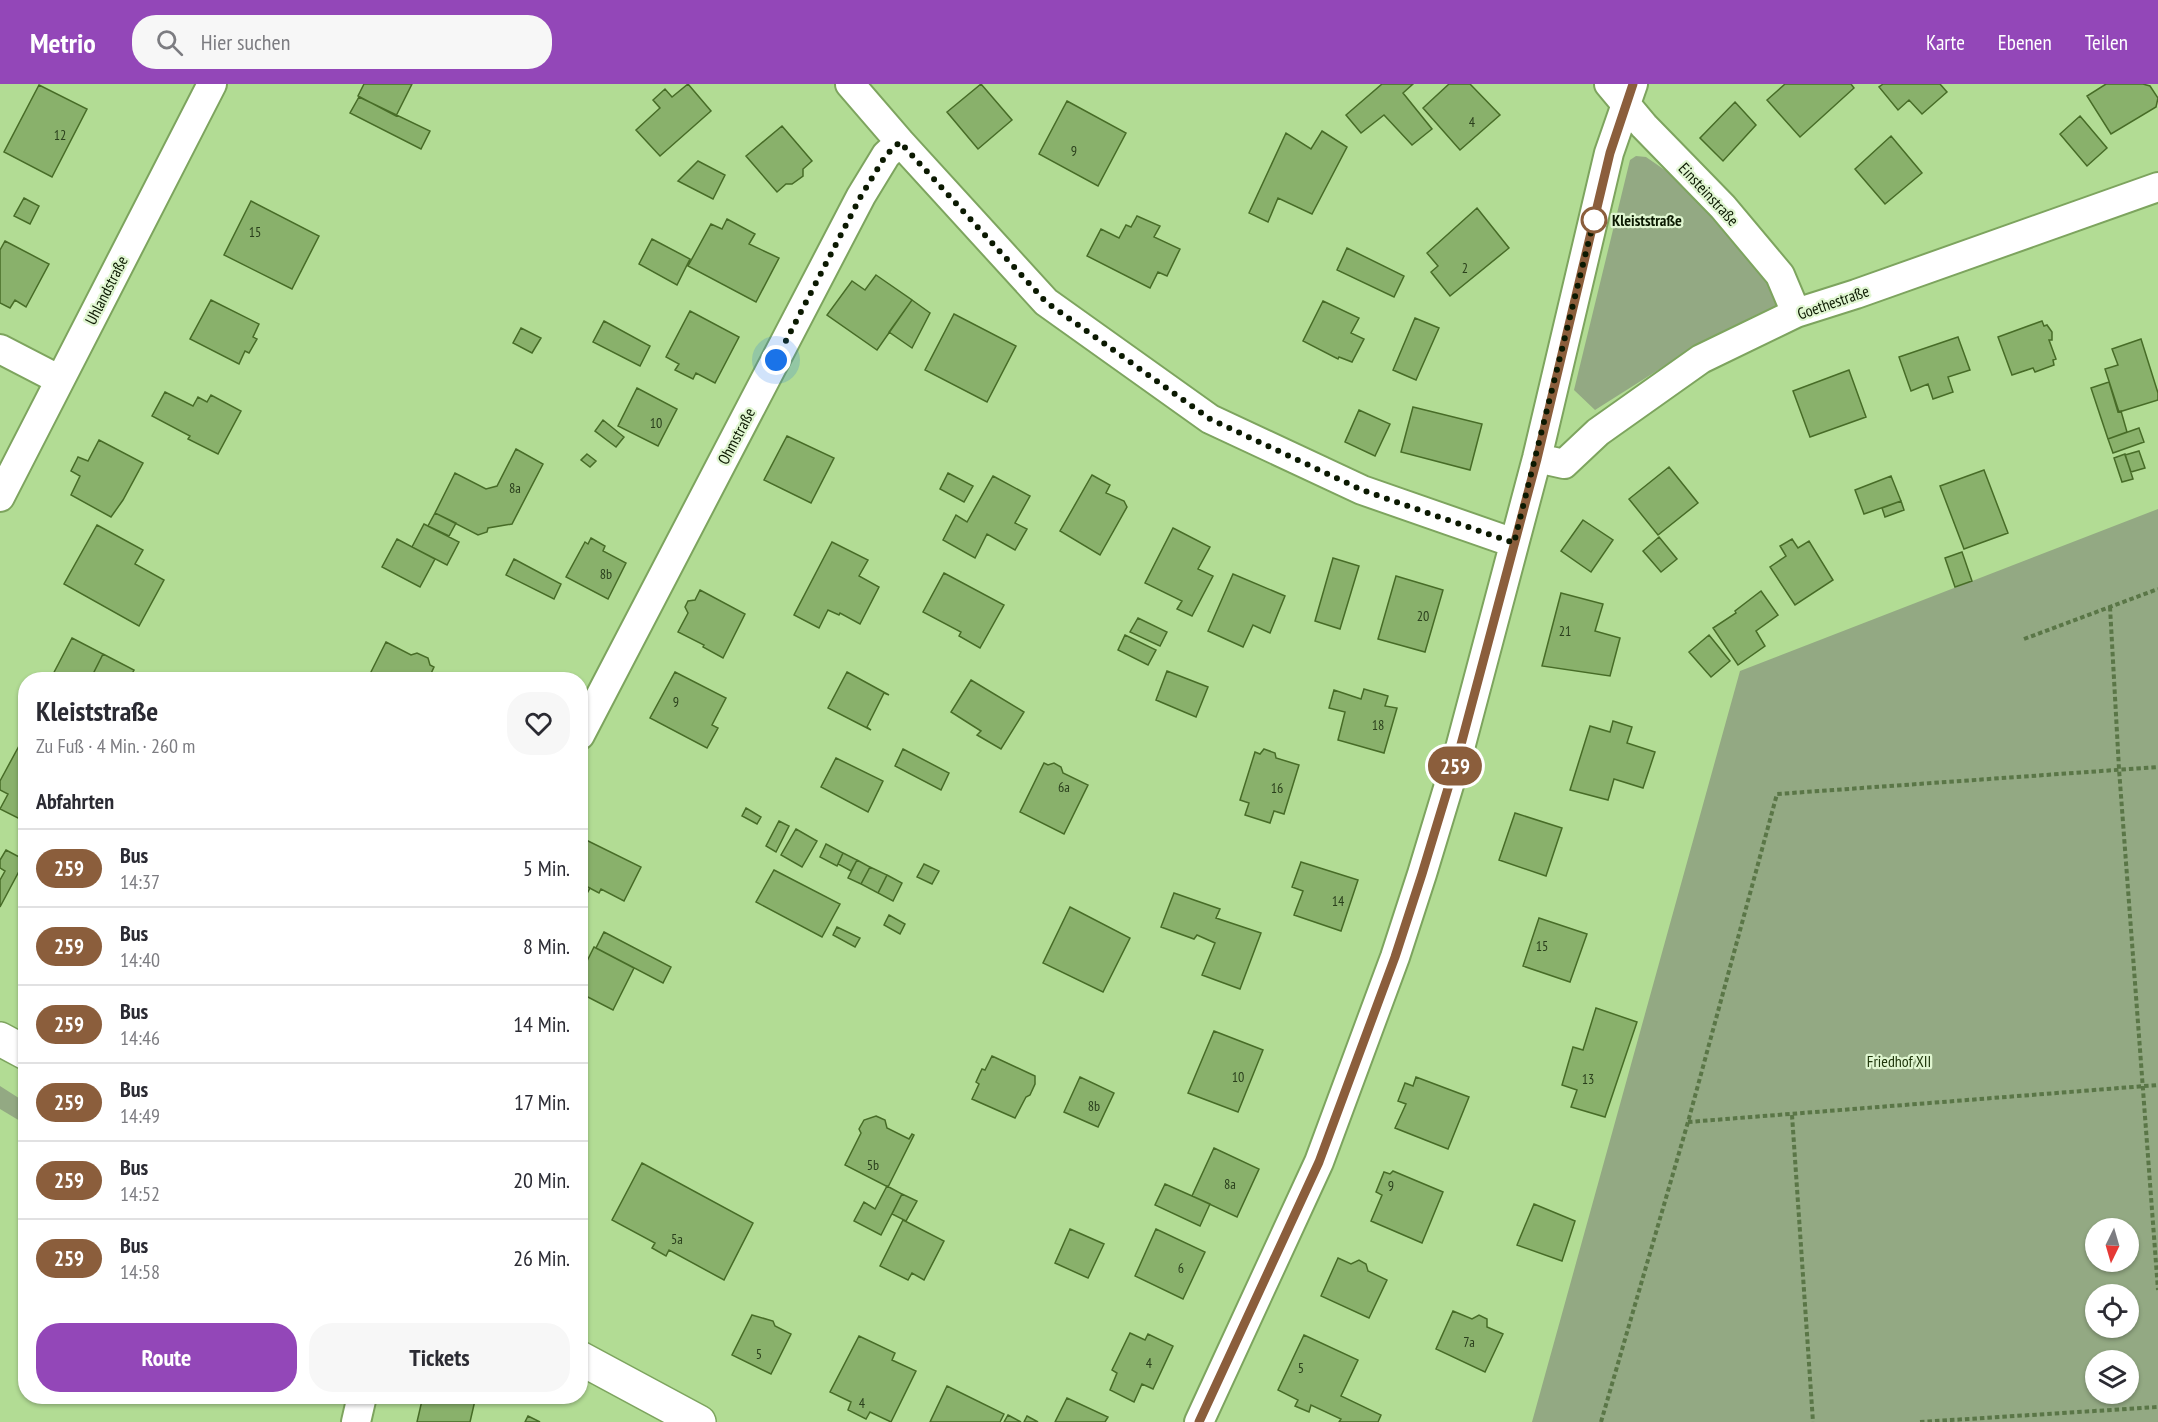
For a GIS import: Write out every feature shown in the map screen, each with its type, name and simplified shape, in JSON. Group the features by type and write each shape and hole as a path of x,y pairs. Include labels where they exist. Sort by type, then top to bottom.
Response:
{"main road":[{"path":"0,1039 18,1049"},
{"path":"588,1362 699,1422"}],"street":[{"name":"Uhlandstraße","path":"0,497 212,84"},
{"path":"850,84 1046,302 1210,419 1362,490 1514,543"},
{"path":"1199,1422 1319,1162 1395,957 1459,752 1537,459 1610,153 1622,90"},
{"name":"Einsteinstraße","path":"1622,90 1644,126 1723,207 1780,275 1796,313"},
{"name":"Ohmstraße","path":"588,720 861,196 886,155 900,142"},
{"name":"Goethestraße","path":"1537,459 1564,464 1598,432 1701,359 1796,313 2158,187"},
{"path":"0,349 60,380"},
{"path":"356,1422 360,1404"}],"path":[{"path":"2025,639 2158,589"},
{"path":"2110,607 2158,1290"},
{"path":"1601,1422 1688,1122 1777,794 2158,766"},
{"path":"1688,1122 2158,1085"},
{"path":"1792,1115 1813,1422"},
{"path":"1920,1422 2158,1407"}],"green space":[{"path":"1636,156 1646,157 1685,184 1772,278 1785,307 1704,341 1595,410 1574,390 1630,160"},
{"name":"Friedhof XII","path":"2158,509 2158,1422 1532,1422 1740,671"},
{"path":"0,1086 18,1098 18,1120 0,1109"}],"building":[{"path":"364,84 412,84 396,116 358,96"},
{"path":"688,84 711,111 660,156 636,130 660,108 653,100 665,89 672,97"},
{"path":"981,84 1012,120 978,149 947,112"},
{"path":"1382,84 1413,84 1403,93 1432,129 1412,145 1384,115 1361,133 1346,115"},
{"path":"1449,84 1470,84 1500,115 1460,150 1423,108"},
{"path":"1785,84 1851,84 1854,88 1800,137 1767,100"},
{"path":"1883,84 1940,84 1947,92 1922,114 1909,100 1898,110 1879,87"},
{"path":"2106,84 2150,86 2158,98 2156,107 2111,134 2087,96"},
{"path":"39,85 87,109 52,177 4,152"},
{"path":"359,97 430,131 421,149 350,113"},
{"path":"1067,101 1126,133 1098,186 1039,154"},
{"path":"1735,102 1756,125 1723,161 1700,138"},
{"path":"2080,116 2107,148 2087,166 2060,134"},
{"path":"782,126 812,161 803,169 803,176 792,184 786,184 777,192 746,156"},
{"path":"1322,131 1347,147 1312,214 1278,198 1268,222 1249,213 1286,133 1311,149"},
{"path":"1891,136 1922,173 1885,204 1855,169"},
{"path":"698,161 725,175 713,199 678,181"},
{"path":"24,198 39,206 30,224 14,216"},
{"path":"251,201 319,236 292,289 224,255"},
{"path":"1477,208 1509,248 1450,296 1431,272 1438,266 1427,253"},
{"path":"1137,216 1160,226 1154,237 1180,249 1167,276 1158,272 1150,288 1087,256 1101,229 1119,238 1126,225 1131,227"},
{"path":"727,219 755,234 749,244 779,258 756,302 688,266 711,224 722,229"},
{"path":"652,239 690,259 677,285 639,264"},
{"path":"5,241 49,264 26,307 15,300 10,308 0,303 0,250"},
{"path":"1347,248 1404,276 1394,297 1337,270"},
{"path":"876,275 912,300 877,350 827,315 852,281 865,290"},
{"path":"211,300 259,324 253,337 257,339 249,353 245,351 239,364 190,339"},
{"path":"912,300 930,313 912,348 889,332"},
{"path":"1323,301 1359,318 1351,333 1364,339 1352,362 1339,357 1338,359 1303,341"},
{"path":"690,311 739,337 715,383 696,373 693,379 675,370 679,364 666,357"},
{"path":"954,314 1016,346 987,402 925,370"},
{"path":"1415,318 1439,328 1416,380 1393,370"},
{"path":"604,321 650,346 640,366 593,342"},
{"path":"2042,321 2044,326 2047,325 2052,332 2052,340 2049,340 2056,359 2053,360 2054,365 2035,372 2033,368 2012,375 1998,337"},
{"path":"521,328 541,338 532,353 513,343"},
{"path":"1958,337 1970,370 1948,377 1953,392 1933,399 1928,384 1911,391 1899,357"},
{"path":"2141,339 2158,393 2158,400 2119,412 2105,369 2118,365 2112,349"},
{"path":"1849,370 1866,417 1810,437 1793,391"},
{"path":"2109,382 2127,432 2108,439 2091,388"},
{"path":"637,388 677,409 658,446 618,426"},
{"path":"165,392 193,406 198,397 207,402 211,395 241,411 218,454 188,439 190,436 152,416"},
{"path":"1413,407 1482,424 1470,470 1401,452"},
{"path":"1359,410 1390,424 1375,456 1345,442"},
{"path":"603,420 624,437 616,447 595,431"},
{"path":"2139,428 2144,442 2113,453 2108,439"},
{"path":"787,436 834,458 811,503 764,480"},
{"path":"99,440 143,463 111,517 71,495 80,476 71,471 78,457 88,461"},
{"path":"516,449 543,464 512,524 488,528 487,532 478,535 435,513 455,473 486,489 497,486"},
{"path":"2139,451 2145,468 2131,472 2125,455"},
{"path":"587,454 596,461 590,467 581,460"},
{"path":"2125,454 2133,479 2122,482 2114,458"},
{"path":"1669,467 1698,503 1658,535 1629,499"},
{"path":"1984,470 2008,533 1964,549 1940,486"},
{"path":"948,473 973,486 964,502 940,489"},
{"path":"1092,475 1110,485 1106,493 1124,501 1127,507 1100,555 1060,531"},
{"path":"993,476 1030,496 1015,523 1027,529 1015,550 987,534 975,558 943,540 956,515 967,522"},
{"path":"1891,476 1901,501 1864,514 1855,490"},
{"path":"1901,501 1904,510 1885,517 1882,508"},
{"path":"435,513 456,523 449,536 428,526"},
{"path":"1583,520 1613,540 1591,572 1561,551"},
{"path":"424,524 459,542 447,565 412,547"},
{"path":"97,525 143,550 135,564 164,580 139,626 64,584"},
{"path":"1173,528 1210,547 1198,569 1213,576 1192,616 1177,609 1182,601 1145,583"},
{"path":"1659,537 1677,559 1661,572 1643,551"},
{"path":"591,538 605,546 603,551 626,563 608,599 566,577 585,542 588,544"},
{"path":"397,539 435,559 420,587 382,567"},
{"path":"1792,539 1798,548 1809,541 1833,580 1795,605 1770,567 1786,556 1780,546"},
{"path":"832,542 868,560 859,576 879,587 860,624 840,613 839,615 828,610 819,628 794,615"},
{"path":"1962,552 1972,581 1955,587 1945,558"},
{"path":"1333,558 1359,566 1340,629 1315,621"},
{"path":"514,559 561,584 554,599 506,575"},
{"path":"944,573 1004,605 980,648 959,636 961,632 923,612"},
{"path":"1233,574 1285,596 1270,633 1253,625 1243,647 1208,631"},
{"path":"1396,576 1443,590 1425,652 1378,639"},
{"path":"700,590 745,614 723,658 678,632 688,613 685,607 688,601 695,600"},
{"path":"1761,591 1778,615 1756,631 1765,646 1738,665 1713,628 1736,613 1735,611"},
{"path":"1561,593 1603,604 1595,631 1620,638 1610,676 1542,666"},
{"path":"1138,618 1167,632 1160,646 1130,632"},
{"path":"1125,635 1156,650 1148,665 1118,650"},
{"path":"1709,635 1730,661 1711,677 1689,652"},
{"path":"72,638 103,654 94,672 54,672"},
{"path":"386,642 411,655 417,653 428,658 430,665 434,667 432,672 371,672"},
{"path":"103,654 134,670 133,672 94,672"},
{"path":"1167,671 1208,687 1196,717 1156,700"},
{"path":"675,672 726,698 712,725 718,728 707,748 650,718"},
{"path":"847,672 889,695 884,693 867,727 871,730 828,708"},
{"path":"971,680 1024,712 1001,749 977,735 981,731 951,712"},
{"path":"1364,689 1388,696 1385,706 1397,708 1384,753 1338,740 1345,712 1329,708 1334,690 1361,699"},
{"path":"1613,721 1632,727 1627,743 1655,752 1643,788 1614,779 1608,800 1570,790 1590,726 1610,732"},
{"path":"18,748 18,818 0,809 8,794 0,790 0,781"},
{"path":"903,749 949,773 941,790 895,766"},
{"path":"1264,749 1275,753 1276,758 1299,765 1284,814 1274,811 1270,823 1245,815 1249,803 1240,800 1255,752 1260,754"},
{"path":"836,758 883,781 868,812 821,787"},
{"path":"1044,763 1048,765 1054,763 1061,767 1063,773 1088,785 1064,834 1020,812"},
{"path":"746,808 761,817 757,824 742,816"},
{"path":"1515,813 1562,828 1546,876 1499,860"},
{"path":"779,821 789,826 776,852 766,846"},
{"path":"796,829 817,841 802,867 781,855"},
{"path":"588,841 641,867 624,901 601,889 599,893 588,887"},
{"path":"826,844 843,853 837,866 820,857"},
{"path":"6,850 18,856 18,873 0,907 0,880 5,871 0,868 0,860"},
{"path":"843,853 857,860 851,871 838,864"},
{"path":"857,860 870,867 861,884 848,878"},
{"path":"1301,862 1358,880 1341,931 1294,915 1303,891 1292,887"},
{"path":"924,864 939,871 932,884 917,877"},
{"path":"870,867 887,875 878,893 861,884"},
{"path":"774,870 840,904 822,937 756,902"},
{"path":"887,875 902,883 893,901 878,893"},
{"path":"1174,893 1220,909 1216,918 1261,933 1240,989 1202,975 1215,943 1197,935 1194,939 1161,927"},
{"path":"1070,907 1130,938 1103,992 1043,963"},
{"path":"889,915 905,924 900,934 884,925"},
{"path":"1539,918 1587,934 1570,982 1523,966"},
{"path":"837,927 860,938 855,947 833,935"},
{"path":"604,932 671,967 663,983 596,948"},
{"path":"594,947 634,968 613,1010 588,997 588,959"},
{"path":"1596,1008 1637,1022 1605,1117 1571,1107 1577,1090 1562,1085 1573,1047 1583,1050"},
{"path":"1214,1031 1263,1050 1238,1112 1188,1093"},
{"path":"992,1056 1035,1076 1035,1084 1030,1095 1026,1097 1015,1118 972,1099 979,1084 976,1082 982,1069 985,1070"},
{"path":"1080,1077 1114,1093 1098,1127 1064,1112"},
{"path":"1416,1077 1469,1097 1448,1149 1395,1128 1406,1104 1398,1101 1405,1083 1413,1086"},
{"path":"876,1116 885,1120 887,1128 909,1139 912,1134 914,1135 888,1187 845,1165 861,1133 859,1129 864,1120"},
{"path":"1214,1148 1259,1169 1237,1217 1192,1196"},
{"path":"642,1163 753,1223 724,1280 669,1250 666,1256 652,1248 655,1243 612,1220"},
{"path":"1393,1171 1443,1192 1422,1243 1371,1221 1382,1195 1376,1192 1384,1172 1390,1174"},
{"path":"1165,1184 1210,1204 1200,1226 1155,1205"},
{"path":"887,1186 902,1194 881,1235 854,1221 864,1202 875,1209"},
{"path":"902,1194 917,1201 906,1221 892,1214"},
{"path":"1534,1204 1575,1221 1562,1261 1517,1245"},
{"path":"903,1220 944,1241 924,1280 912,1273 908,1280 880,1266"},
{"path":"1070,1229 1104,1244 1088,1278 1055,1263"},
{"path":"1156,1229 1205,1252 1183,1299 1135,1276"},
{"path":"1338,1258 1351,1264 1359,1260 1366,1264 1368,1271 1387,1280 1369,1318 1321,1296"},
{"path":"1453,1311 1472,1319 1479,1315 1487,1319 1487,1327 1503,1334 1485,1372 1436,1349"},
{"path":"752,1315 773,1321 775,1326 791,1334 771,1374 732,1355"},
{"path":"1130,1333 1145,1340 1148,1334 1173,1346 1153,1389 1142,1384 1134,1402 1110,1390 1117,1373 1112,1370"},
{"path":"1304,1335 1358,1360 1341,1396 1381,1415 1378,1422 1339,1422 1341,1419 1311,1405 1309,1412 1295,1406 1298,1400 1278,1390"},
{"path":"859,1336 895,1353 892,1360 916,1371 891,1422 870,1412 866,1419 848,1410 851,1402 830,1392"},
{"path":"947,1386 1004,1414 1000,1422 930,1422"},
{"path":"1067,1398 1108,1417 1105,1422 1055,1422"},
{"path":"421,1404 474,1404 470,1422 417,1422"},
{"path":"1008,1415 1021,1422 1004,1422"},
{"path":"528,1416 540,1422 525,1422"},
{"path":"1027,1416 1038,1422 1024,1422"}],"bus line":[{"name":"259","path":"1199,1422 1319,1162 1395,957 1422,874 1459,752 1537,459 1610,153 1633,84"}],"place":[{"name":"Kleiststraße","path":"1594,220"}],"route":[{"path":"776,360 861,196 886,155 900,142 1046,302 1210,419 1362,490 1514,543 1537,459 1594,220"}]}
